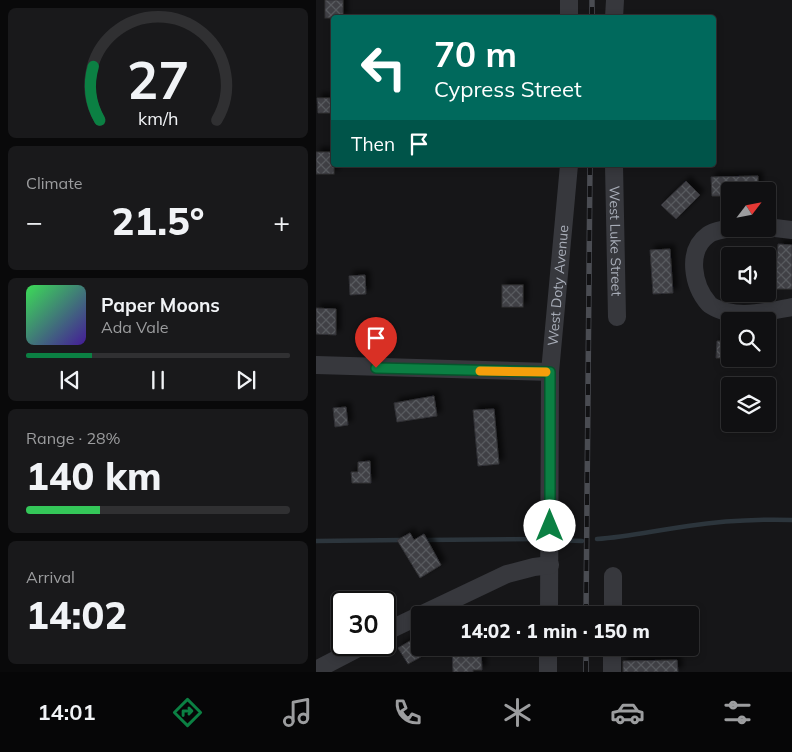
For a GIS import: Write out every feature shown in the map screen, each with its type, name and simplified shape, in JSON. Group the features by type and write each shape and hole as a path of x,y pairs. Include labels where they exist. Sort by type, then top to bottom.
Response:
{"street":[{"path":"569,0 569,15"},
{"path":"614,15 615,0"},
{"name":"West Doty Avenue","path":"549,606 550,372 569,167"},
{"name":"West Luke Street","path":"614,167 617,317"},
{"path":"776,228 792,230"},
{"path":"721,230 708,234 696,249 693,267 699,288 710,305 727,312 754,313 792,307"},
{"path":"316,365 550,372"},
{"path":"396,627 507,574 550,565"},
{"path":"613,576 613,606"},
{"path":"316,670 343,656"},
{"path":"548,656 548,672"},
{"path":"612,656 612,672"}],"building":[{"path":"325,0 343,0 343,15 331,15 331,18 325,18"},
{"path":"317,98 331,98 331,113 318,113"},
{"path":"316,152 331,152 331,167 334,167 334,174 316,174"},
{"path":"758,176 758,182 721,182 721,196 712,196 711,177"},
{"path":"686,181 700,195 676,219 661,205"},
{"path":"778,244 792,245 792,289 776,289"},
{"path":"670,249 673,293 653,294 650,250"},
{"path":"365,275 366,294 350,295 349,276"},
{"path":"502,285 523,285 523,307 502,307"},
{"path":"316,308 336,309 336,335 316,334"},
{"path":"717,341 721,341 721,358 716,358"},
{"path":"434,396 437,416 397,422 394,403"},
{"path":"346,407 348,425 335,427 333,408"},
{"path":"494,409 499,464 478,466 473,410"},
{"path":"370,461 371,483 352,483 351,472 358,472 358,462"},
{"path":"410,533 414,540 424,534 441,565 420,578 397,540"},
{"path":"411,640 411,656 422,656 408,664 398,648"},
{"path":"452,656 481,656 482,670 453,672"},
{"path":"677,660 678,672 623,672 623,661"}],"waterway":[{"path":"597,539 714,523 792,520"},
{"path":"423,540 545,539"},
{"path":"316,541 403,540"},
{"path":"553,540 582,541"}],"railway":[{"path":"592,0 592,15"},
{"path":"586,606 590,167"},
{"path":"586,656 586,672"}],"slow traffic":[{"path":"480,371 546,372"}],"route":[{"path":"376,368 550,372 550,526"}]}
